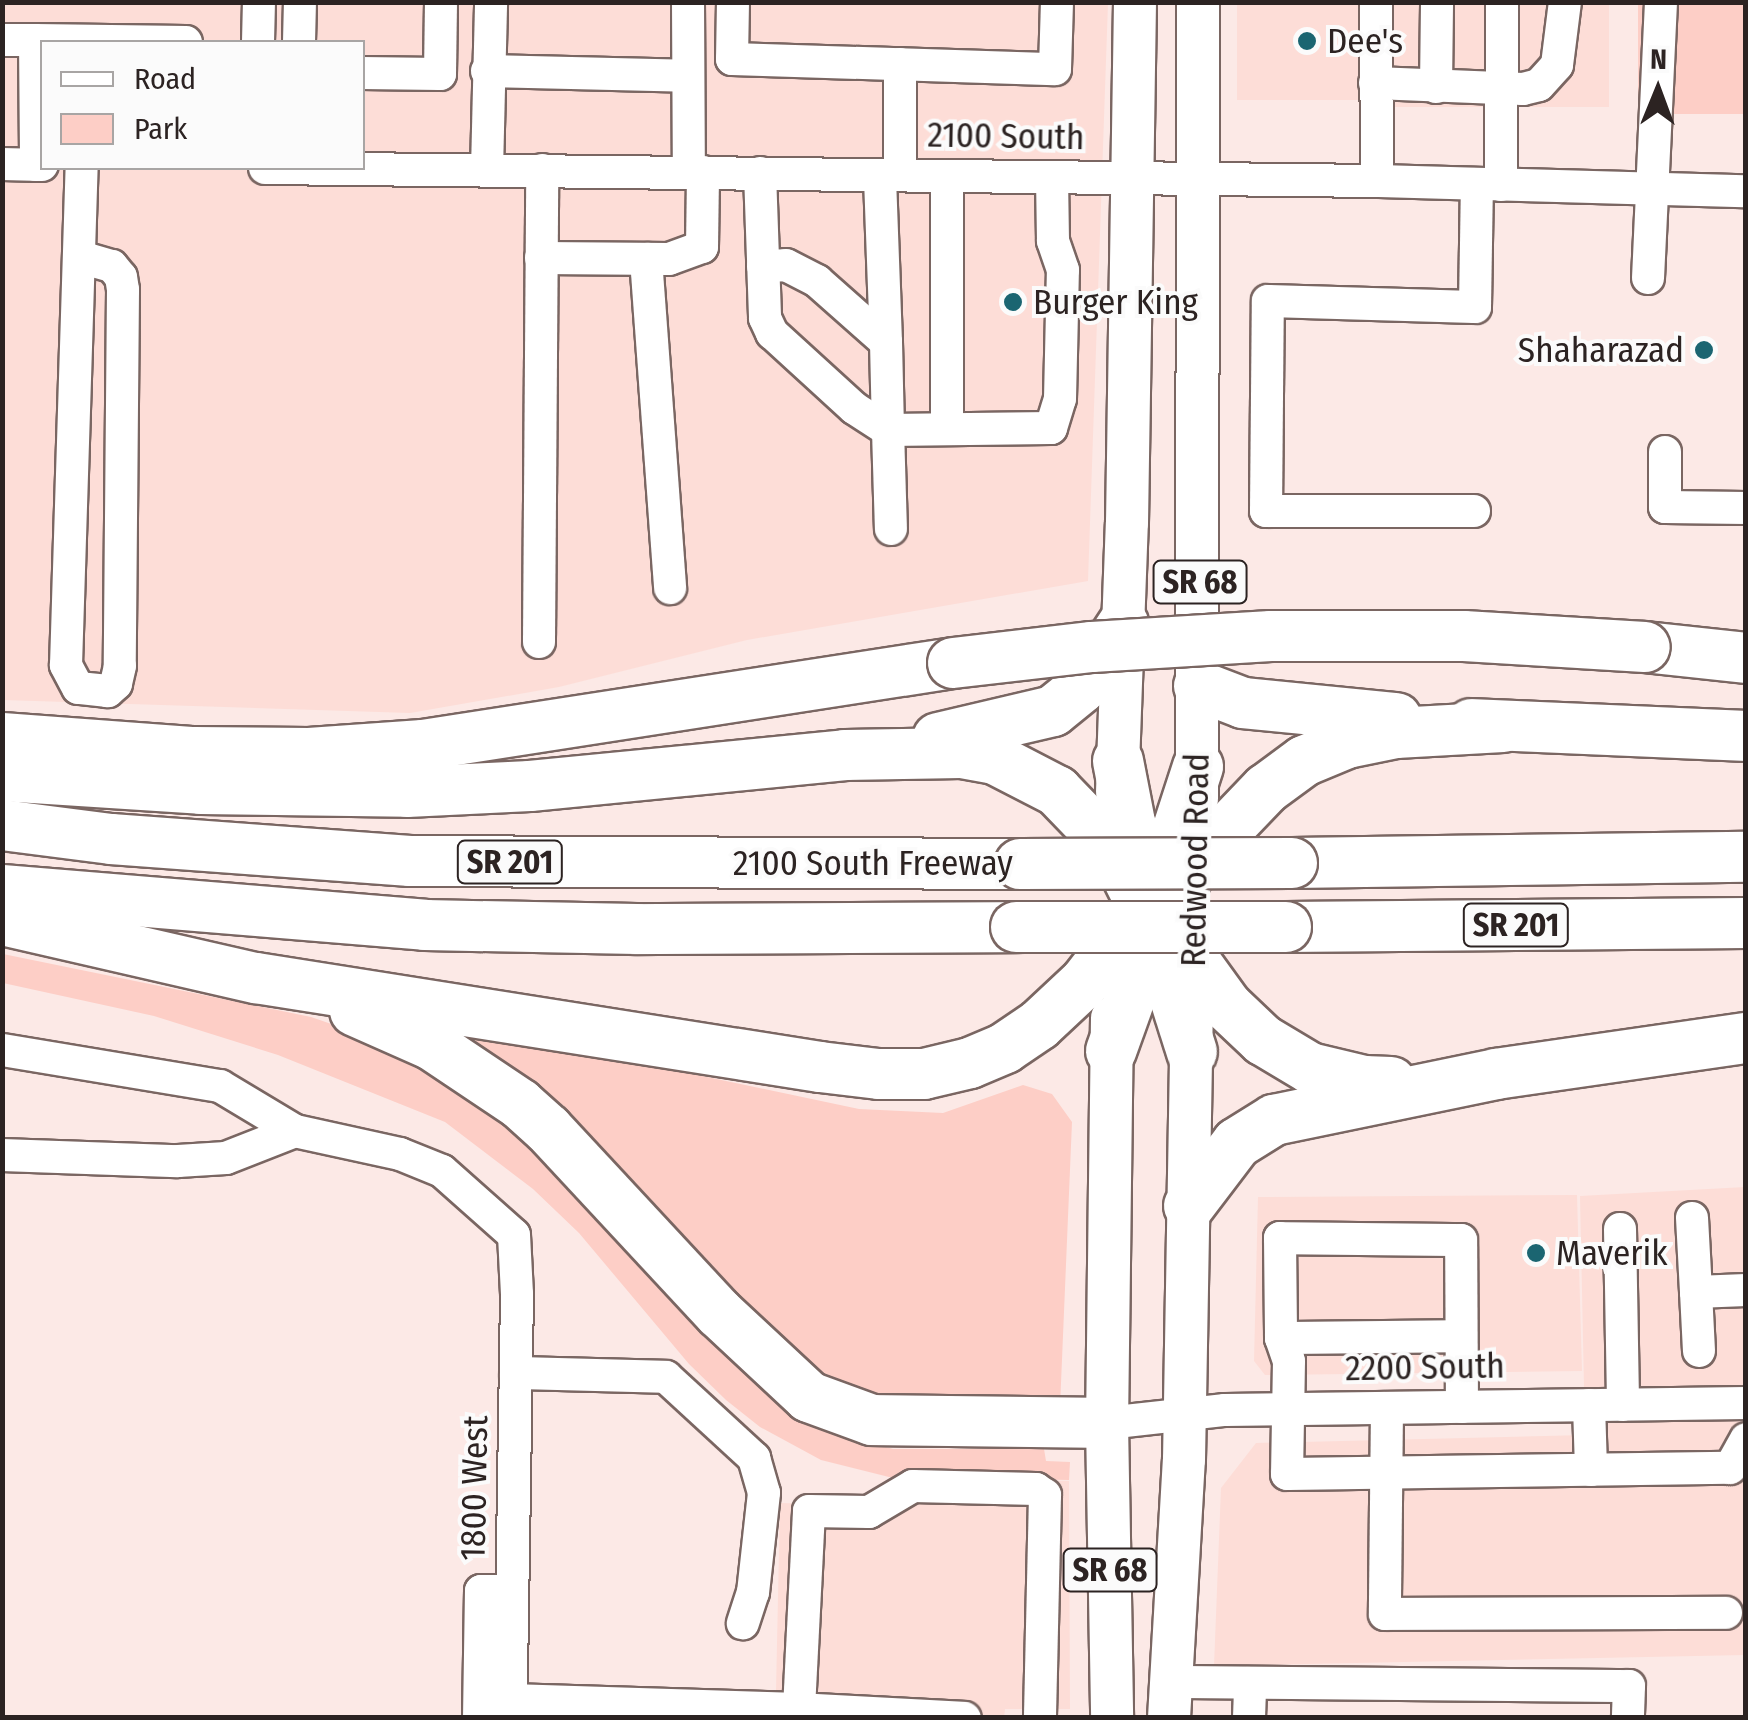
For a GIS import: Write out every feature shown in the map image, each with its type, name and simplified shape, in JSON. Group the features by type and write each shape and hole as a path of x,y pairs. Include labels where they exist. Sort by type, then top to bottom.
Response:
{"highway":[{"path":"845,755 1010,725 1053,712 1081,688 1123,624"},
{"path":"2,738 194,752 309,753 439,744 953,663 1092,647 1270,636 1387,636 1646,647 1746,658"},
{"path":"1199,686 1243,703 1502,727 1746,736"},
{"path":"2,920 256,978 820,1067 903,1075 948,1070 1005,1048 1066,1002 1160,915 1266,789 1324,752 1396,733 1502,727"},
{"path":"2,776 201,789 408,792 530,786 845,755 961,753 1003,762 1057,790 1114,850 1242,1022 1286,1056 1310,1068 1364,1081 1496,1074"},
{"path":"1118,761 1133,836 1160,915 1192,1052"},
{"path":"1111,1051 1160,915 1176,841 1198,768"},
{"name":"2100 South Freeway","path":"2,826 111,839 410,861 1292,863 1746,856"},
{"name":"2100 South Freeway","path":"2,890 425,924 637,930 1746,923"},
{"path":"256,978 367,1016 432,1045 520,1104 548,1128 746,1341 809,1397 872,1420 1107,1423"},
{"path":"1189,1206 1237,1143 1274,1120 1496,1074 1746,1038"}],"main road":[{"name":"SR 68","path":"1114,850 1123,624 1135,2"},
{"name":"Redwood Road","path":"1198,2 1198,768"},
{"name":"SR 68","path":"1111,1051 1107,1423 1112,1718"},
{"name":"SR 68","path":"1170,1700 1185,1414 1192,1052"}],"street":[{"path":"258,40 259,2"},
{"path":"299,40 300,2"},
{"path":"365,73 440,74 442,2"},
{"path":"487,170 491,2"},
{"path":"540,258 670,259 702,247 686,76 688,2"},
{"path":"733,2 732,59 1055,68 1057,2"},
{"path":"1376,2 1377,182"},
{"path":"1436,87 1437,2"},
{"path":"1474,511 1266,511 1268,301 1474,307 1500,88 1502,2"},
{"path":"1375,84 1532,88 1550,79 1558,65 1565,2"},
{"path":"1648,278 1661,2"},
{"path":"2,164 39,165 19,40"},
{"path":"891,529 886,342 890,175 900,64"},
{"path":"487,71 686,76"},
{"name":"2100 South","path":"365,169 1199,179 1746,191"},
{"path":"80,256 112,266 121,276 123,290 120,666 116,684 108,691 78,688 66,665 82,170"},
{"path":"539,642 542,170"},
{"path":"760,173 764,318 772,332 854,408 888,430 1051,428 1060,399 1063,270 1052,241 1052,177"},
{"path":"947,176 947,429"},
{"path":"646,259 670,588"},
{"path":"763,266 786,265 817,280 886,342"},
{"path":"1666,452 1665,508 1746,508"},
{"path":"2,1050 220,1086 296,1131"},
{"path":"2,1155 178,1161 226,1158 296,1131"},
{"name":"1800 West","path":"296,1131 400,1154 442,1171 514,1234 512,1260 517,1294 510,1708"},
{"path":"1692,1218 1699,1352"},
{"path":"1620,1229 1624,1405"},
{"path":"1462,1407 1460,1240 1280,1238 1281,1338 1289,1361 1287,1474 1730,1468 1746,1439"},
{"path":"1696,1292 1746,1290"},
{"path":"1281,1338 1461,1336"},
{"path":"516,1373 666,1377 754,1458 764,1493 753,1592 743,1623"},
{"name":"2200 South","path":"1107,1423 1286,1409 1746,1403"},
{"path":"1589,1405 1591,1470"},
{"path":"1388,1408 1385,1614 1726,1613"},
{"path":"799,1709 809,1511 869,1512 913,1486 1036,1489 1045,1496 1040,1718"},
{"path":"479,1718 482,1591 512,1591"},
{"path":"1170,1700 1250,1683 1629,1686 1628,1718"},
{"path":"1249,1718 1250,1683"},
{"path":"510,1708 799,1709 965,1718"}],"shaded area":[{"path":"2,3 1108,3 1088,581 747,640 559,687 410,713 3,700"},
{"path":"1237,3 1389,3 1389,100 1237,100"},
{"path":"1394,3 1609,3 1609,107 1394,107"},
{"path":"1745,1187 1745,1655 1214,1666 1221,1488 1256,1443 1585,1435 1580,1196"},
{"path":"1577,1195 1582,1371 1265,1375 1254,1361 1258,1197"},
{"path":"910,1477 1069,1481 1070,1709 1005,1709 1004,1718 549,1718 550,1686 776,1691 780,1503 859,1505"}],"green space":[{"path":"1638,3 1745,3 1745,114 1638,114"},
{"path":"3,954 311,1017 372,1038 425,1064 529,1141 771,1396 821,1429 893,1449 1044,1449 1046,1461 1070,1462 1069,1480 889,1477 821,1460 760,1427 726,1400 689,1364 579,1233 533,1189 445,1122 278,1055 154,1016 3,983"},
{"path":"442,1021 859,1109 943,1113 1023,1085 1052,1094 1072,1122 1060,1407 836,1395"}],"place":[{"name":"Dee's","path":"1307,41"},
{"name":"Burger King","path":"1013,302"},
{"name":"Shaharazad","path":"1704,350"},
{"name":"Maverik","path":"1536,1253"}]}
